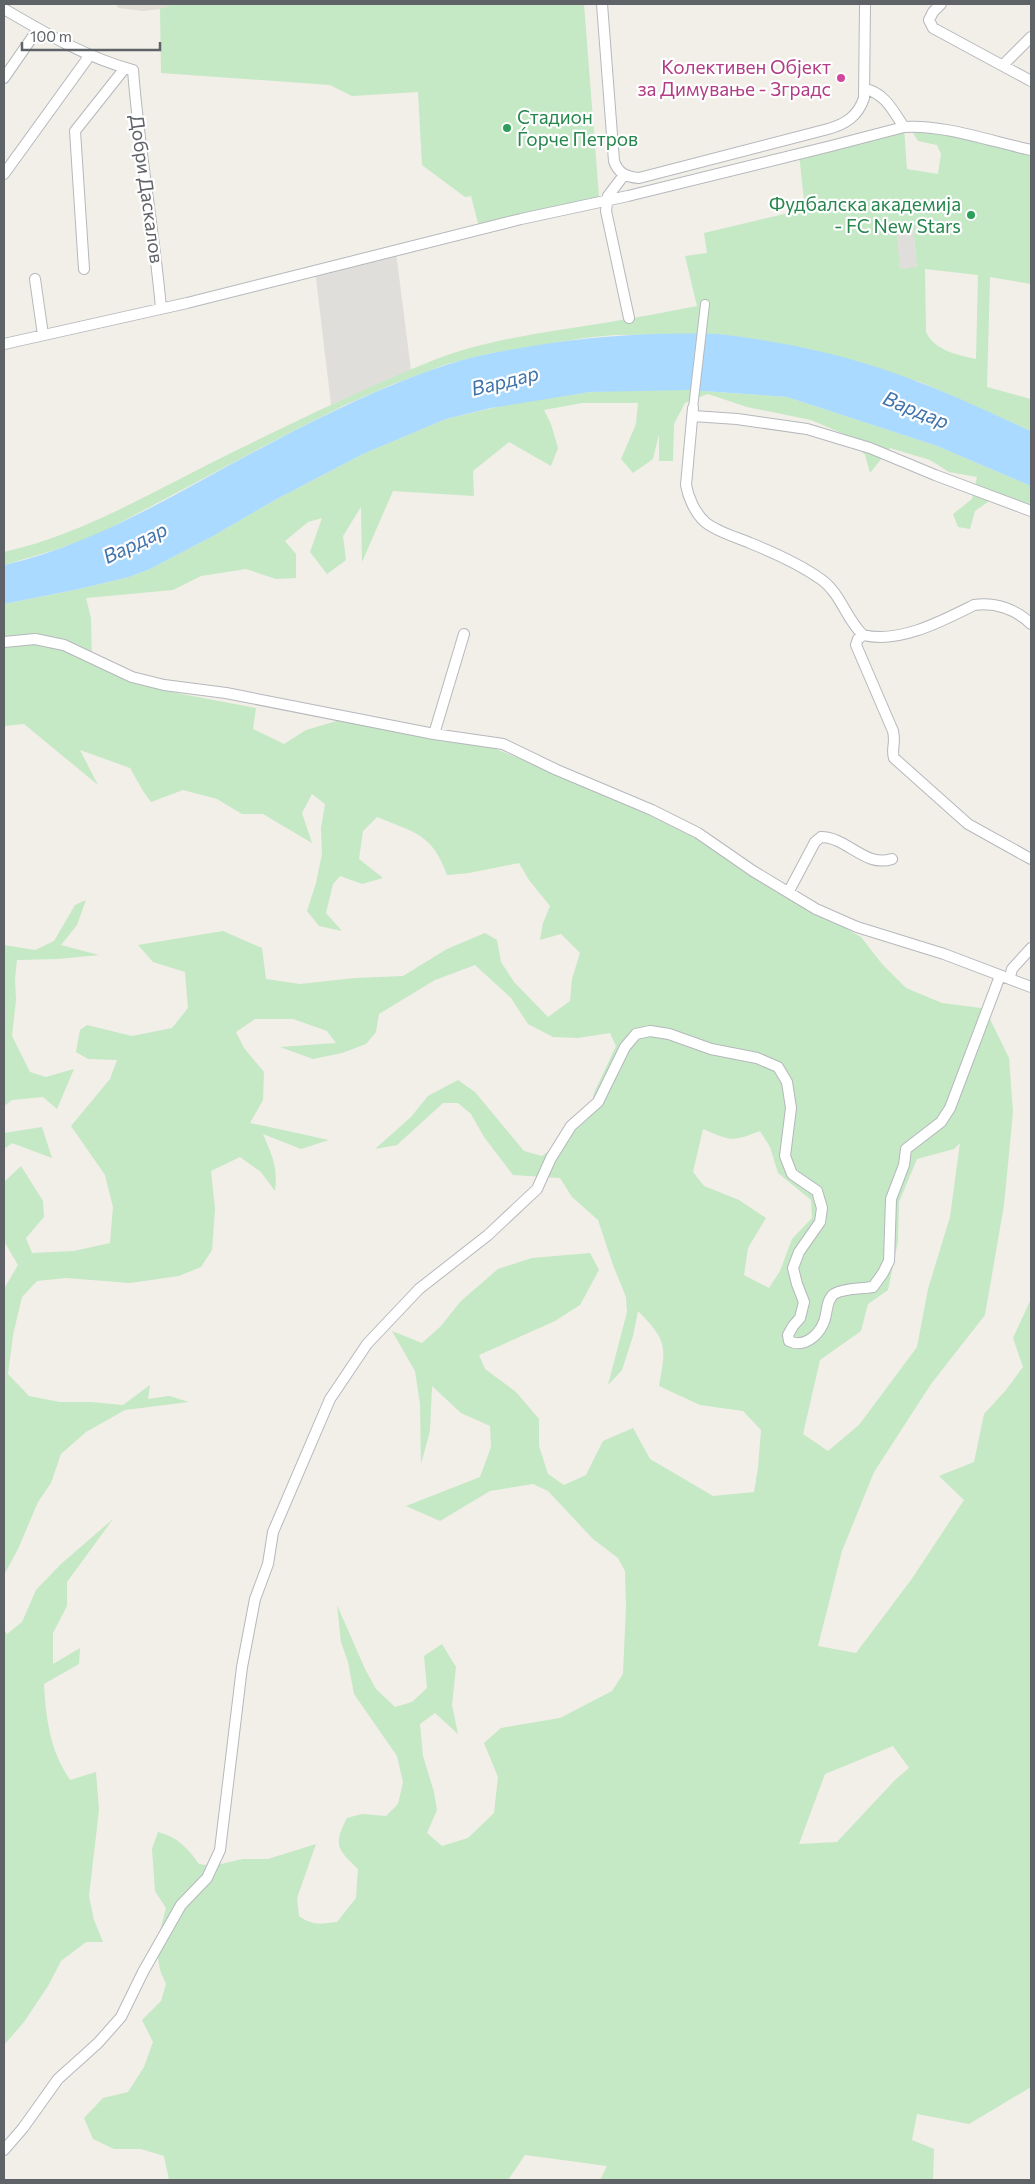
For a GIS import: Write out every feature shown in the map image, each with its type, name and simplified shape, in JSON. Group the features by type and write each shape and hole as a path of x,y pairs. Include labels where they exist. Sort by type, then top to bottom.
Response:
{"street":[{"path":"602,4 613,156 616,167 624,175 635,178 834,128 854,115 861,105 864,89 865,4"},
{"path":"941,4 932,12 929,20 933,28 1031,81"},
{"path":"4,9 38,29 90,55 129,69 75,131 84,269"},
{"path":"4,78 38,29"},
{"path":"1003,66 1031,37"},
{"path":"4,174 90,55"},
{"name":"Добри Даскалов","path":"129,69 136,106 161,308"},
{"path":"864,89 875,91 884,99 904,127"},
{"path":"4,344 161,308 521,219 606,201 904,127 914,126 935,129 1031,150"},
{"path":"624,175 612,189 606,201 608,225 630,318"},
{"path":"35,278 43,335"},
{"path":"705,304 687,459 686,485 688,495 701,518 712,526 784,557 823,581 837,595 849,619 863,635 883,637 919,629 974,605 982,604 1006,608 1018,613 1031,624"},
{"path":"693,412 807,430 870,448 1031,511"},
{"path":"434,734 464,634"},
{"path":"863,635 858,639 856,645 893,731 896,742 892,752 894,758 968,824 1031,859"},
{"path":"4,642 35,639 64,644 132,677 164,685 277,702 434,734 504,744 550,767 652,810 698,833 816,909 857,927 944,954 1031,986"},
{"path":"789,891 815,842 822,836 833,839 874,860 884,862 892,859"},
{"path":"4,2150 23,2128 58,2079 98,2043 121,2017 143,1972 181,1905 207,1878 220,1850 242,1667 255,1599 268,1564 273,1532 330,1399 367,1344 419,1289 488,1235 537,1189 551,1158 572,1126 598,1102 625,1047 636,1034 650,1031 669,1034 711,1049 758,1058 778,1067 787,1082 792,1108 784,1156 792,1174 817,1191 822,1208 820,1222 799,1252 793,1268 796,1284 804,1302 800,1318 788,1335 789,1341 800,1344 807,1342 824,1323 827,1306 832,1296 840,1291 873,1287 883,1273 889,1261 891,1198 904,1165 906,1149 941,1122 950,1108 1005,976 1031,948"}],"shaded area":[{"path":"116,4 173,4 160,9 143,11 118,8"},
{"path":"913,226 917,268 900,269 895,227"},
{"path":"396,252 411,370 331,405 315,270"}],"green space":[{"name":"Стадион Ѓорче Петров","path":"173,4 584,4 599,197 479,227 471,196 465,197 422,165 418,92 352,96 330,85 161,73 160,9"},
{"path":"909,126 1031,150 1031,284 990,277 987,387 1031,399 1031,431 920,382 803,348 719,334 614,335 584,338 492,353 447,364 391,385 345,405 270,443 97,535 4,565 4,552 35,544 94,521 309,415 434,360 497,341 697,306 685,256 707,253 704,233 805,209 799,154 904,127 907,169 938,174 941,154 937,145 918,141","holes":["913,226 917,267 900,269 896,227","925,269 978,275 976,359 955,354 941,348 935,344 926,332"]},
{"path":"688,390 787,397 937,446 1031,486 1031,516 1012,504 995,497 975,511 970,529 958,527 953,514 972,499 977,477 949,472 930,460 890,448 870,473 865,455 846,435 811,420 747,407 708,394 685,403 674,424 673,461 659,461 659,434 653,459 633,473 621,459 636,424 638,403 582,403 544,410 551,424 558,448 551,466 509,442 473,471 474,496 393,491 362,562 361,507 343,536 346,560 327,574 310,552 322,518 308,522 285,541 296,554 296,578 276,579 246,569 201,576 173,590 86,598 91,618 92,663 141,683 176,693 256,708 253,729 284,744 306,730 340,720 440,741 485,745 540,766 693,835 744,872 861,937 882,964 906,988 942,1003 981,1008 987,1013 1009,1058 1013,1112 1004,1205 985,1315 931,1384 874,1472 842,1551 818,1646 856,1653 911,1580 964,1500 939,1476 974,1462 984,1414 1006,1390 1023,1367 1013,1338 1031,1299 1031,2087 969,2124 917,2114 912,2140 934,2149 933,2180 600,2180 607,2166 525,2155 508,2180 169,2180 164,2156 141,2149 114,2149 93,2139 84,2118 103,2098 128,2092 144,2067 153,2042 142,2020 161,2001 166,1984 160,1970 156,1946 166,1908 155,1891 152,1849 158,1832 182,1844 199,1864 212,1866 243,1859 268,1859 316,1844 297,1898 299,1916 313,1923 331,1923 337,1922 356,1898 358,1869 345,1856 339,1846 340,1835 347,1818 362,1814 386,1816 398,1804 403,1782 397,1756 354,1694 348,1662 341,1642 337,1605 365,1669 376,1689 395,1707 412,1702 427,1688 424,1656 442,1644 456,1667 452,1705 458,1734 435,1713 420,1724 423,1756 434,1792 437,1810 427,1833 442,1846 468,1838 494,1813 498,1777 484,1743 501,1728 560,1718 612,1691 623,1674 626,1607 625,1571 618,1558 593,1539 548,1491 533,1484 490,1491 440,1521 406,1506 480,1477 491,1447 490,1426 461,1413 432,1386 430,1431 421,1464 420,1404 415,1371 392,1331 422,1343 440,1327 461,1301 498,1269 532,1258 590,1253 599,1270 580,1305 555,1321 479,1355 485,1369 516,1392 539,1419 539,1446 548,1474 564,1485 586,1475 603,1441 633,1428 650,1459 713,1496 754,1492 761,1430 743,1411 700,1405 659,1386 663,1362 662,1345 655,1330 638,1311 633,1336 622,1370 608,1385 627,1312 626,1297 598,1220 572,1197 560,1178 513,1175 484,1137 471,1114 458,1103 443,1103 397,1145 375,1149 411,1117 428,1096 458,1080 475,1092 524,1151 542,1156 588,1119 594,1093 616,1046 610,1033 578,1038 553,1037 528,1024 511,998 475,965 435,980 379,1014 376,1032 366,1044 342,1053 313,1059 280,1047 336,1043 327,1031 293,1019 255,1019 236,1032 244,1048 264,1072 263,1100 250,1123 329,1140 301,1149 263,1134 275,1168 275,1191 261,1172 240,1157 211,1171 215,1209 212,1250 201,1267 179,1276 130,1283 66,1278 37,1281 22,1297 13,1335 8,1374 29,1396 60,1402 123,1405 150,1385 148,1399 169,1396 189,1402 125,1410 86,1432 61,1454 51,1483 38,1502 18,1549 4,1575 4,1289 18,1265 4,1241 4,1182 21,1166 43,1201 44,1217 26,1238 32,1253 74,1251 110,1243 113,1207 105,1175 71,1126 110,1079 117,1060 88,1059 76,1052 80,1030 87,1025 132,1036 172,1028 188,1008 185,972 153,962 138,945 223,931 262,948 266,979 300,984 355,978 403,976 447,949 485,933 497,940 501,962 514,982 548,1017 570,1001 572,979 580,953 561,934 540,940 543,923 550,906 529,880 519,863 469,873 447,875 435,850 421,836 377,817 363,831 359,859 383,878 362,884 340,876 333,884 326,913 342,931 319,926 307,911 316,883 322,854 321,828 325,804 312,794 302,813 312,843 263,814 242,814 217,799 183,790 151,802 130,768 80,750 98,785 24,724 4,726 4,604 79,589 129,577 150,569 363,454 446,419 519,402 590,392","holes":["703,1129 732,1139 760,1131 770,1147 778,1173 811,1200 812,1218 792,1239 780,1271 769,1288 744,1275 748,1248 766,1218 739,1200 704,1186 693,1172","960,1143 950,1217 928,1289 917,1347 859,1425 828,1451 803,1434 820,1360 861,1331 868,1304 888,1290 898,1241 899,1202 917,1159 954,1149","893,1746 909,1768 895,1780 837,1842 799,1844 825,1774"]},
{"path":"86,900 77,925 61,945 99,955 17,960 15,979 16,1000 12,1036 30,1072 46,1077 74,1069 57,1109 43,1097 12,1100 4,1106 4,945 35,950 54,941 75,905"},
{"path":"42,1127 52,1158 12,1143 4,1149 4,1133"},
{"path":"113,1519 67,1582 67,1606 53,1633 53,1664 80,1648 79,1664 44,1684 50,1734 63,1769 70,1780 96,1772 99,1810 89,1896 94,1920 103,1942 86,1942 61,1961 48,1986 24,2022 4,2045 4,1630 7,1634 22,1622 36,1590 61,1564"}],"water":[{"name":"Вардар","path":"644,334 719,334 763,340 851,359 912,379 1031,431 1031,486 937,446 787,397 688,390 590,392 491,408 446,419 363,454 150,569 129,577 79,589 4,604 4,565 40,555 108,529 314,421 357,400 423,373 483,355 570,340"}],"place":[{"name":"Колективен Објект за Димување - Зградс","path":"841,78"},
{"name":"Стадион Ѓорче Петров","path":"507,128"},
{"name":"Фудбалска академија - FC New Stars","path":"971,215"}]}
